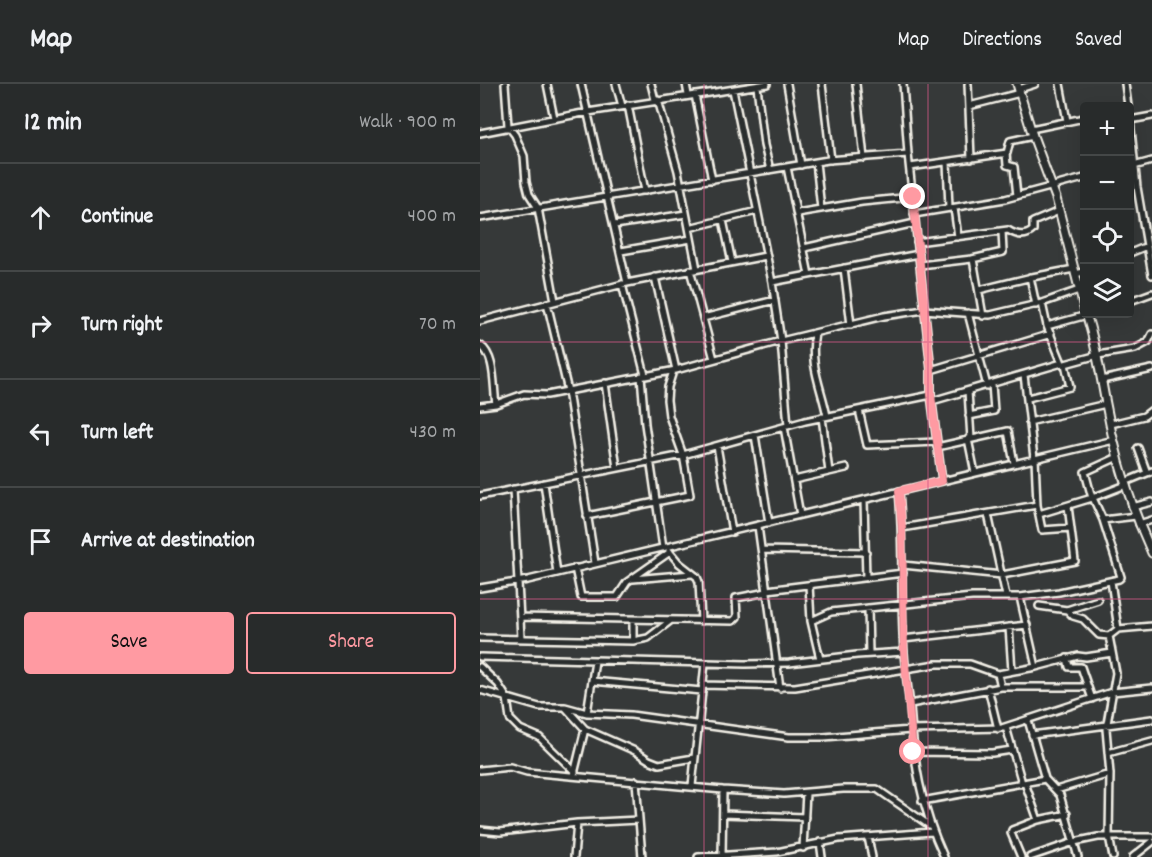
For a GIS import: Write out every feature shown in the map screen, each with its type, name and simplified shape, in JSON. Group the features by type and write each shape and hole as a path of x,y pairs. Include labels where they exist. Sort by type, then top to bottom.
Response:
{"street":[{"path":"505,84 508,126 515,135 524,156 529,194 538,208 555,301"},
{"path":"547,84 554,118"},
{"path":"581,84 621,251 624,283 643,376 650,462 667,549 679,563 697,577 700,586 701,621"},
{"path":"616,84 625,105 645,191"},
{"path":"651,84 678,171 697,269"},
{"path":"686,84 692,95 712,180"},
{"path":"480,133 625,105 767,84"},
{"path":"787,84 801,165"},
{"path":"822,84 831,160"},
{"path":"856,84 864,158"},
{"path":"903,84 908,154 931,370 931,398 942,481"},
{"path":"968,84 971,159"},
{"path":"969,105 1035,84"},
{"path":"1060,84 1067,121"},
{"path":"1125,84 1127,102"},
{"path":"757,86 764,145 770,170"},
{"path":"737,88 748,174 775,300 781,341 786,426 800,515"},
{"path":"1019,89 1059,211 1080,293"},
{"path":"1134,119 1152,116"},
{"path":"1017,196 1014,167 1008,165 1006,153 1009,150 1010,141 1032,132 1080,119"},
{"path":"910,167 1006,153"},
{"path":"480,218 816,162 908,154"},
{"path":"1134,166 1152,161"},
{"path":"816,162 821,209"},
{"path":"947,162 958,237"},
{"path":"787,167 809,275"},
{"path":"1134,174 1152,275"},
{"path":"914,214 1017,196 1080,179"},
{"path":"1134,191 1138,190"},
{"path":"797,213 913,197"},
{"path":"689,228 756,211"},
{"path":"917,242 1008,230 1020,236 1026,235 1033,230 1033,222 1059,211"},
{"path":"615,225 686,214"},
{"path":"723,220 732,262"},
{"path":"1143,223 1152,221"},
{"path":"804,248 915,223"},
{"path":"920,265 974,259 1003,252 1002,231"},
{"path":"621,251 691,239"},
{"path":"1134,251 1147,246"},
{"path":"772,282 919,254"},
{"path":"480,321 624,283 766,256"},
{"path":"974,259 982,316"},
{"path":"844,268 851,325"},
{"path":"690,270 714,359"},
{"path":"979,290 1030,277 1080,272"},
{"path":"587,516 690,495 683,455 669,416 667,400 675,370 655,277"},
{"path":"1028,398 1070,387 1064,363 1047,326 1030,277"},
{"path":"480,406 496,404 524,394 568,391 675,370 884,316 924,310 982,316 1039,304 1079,290"},
{"path":"1134,300 1152,293"},
{"path":"703,318 775,300"},
{"path":"547,303 568,391 595,563"},
{"path":"968,313 979,356 990,385 994,411 969,416"},
{"path":"1047,326 1080,315"},
{"path":"1087,318 1098,355 1118,457 1132,507 1152,553"},
{"path":"815,333 812,349 813,362 825,416 829,472"},
{"path":"931,370 1051,334"},
{"path":"480,496 683,455 825,416 968,391 1064,363 1143,346 1152,334"},
{"path":"480,345 490,356 496,404"},
{"path":"1102,380 1152,369"},
{"path":"1024,375 1037,505 1043,531 1071,528"},
{"path":"605,383 617,468"},
{"path":"968,391 970,439 975,473"},
{"path":"1029,422 1106,404"},
{"path":"859,410 867,446 937,445 1009,431 1014,463"},
{"path":"1111,424 1144,416 1152,410"},
{"path":"754,435 769,523"},
{"path":"480,588 518,582 595,563 667,549 1114,440"},
{"path":"717,446 732,532"},
{"path":"1039,514 1092,498 1150,472 1138,448"},
{"path":"811,621 827,612 981,596 1020,597 1111,581 1121,577 1103,520 1092,498 1085,472 1118,457"},
{"path":"794,480 846,468"},
{"path":"544,483 557,573"},
{"path":"513,489 521,638"},
{"path":"899,491 902,528 903,639 913,752 929,825 944,857"},
{"path":"864,500 866,578"},
{"path":"1132,507 1152,502"},
{"path":"902,528 1037,505"},
{"path":"903,565 1002,575 1076,560 1068,506"},
{"path":"988,514 1006,596"},
{"path":"1103,520 1136,516"},
{"path":"1139,524 1152,520"},
{"path":"758,526 780,688"},
{"path":"575,568 580,595 584,598 619,596 624,585 667,549"},
{"path":"762,550 866,552"},
{"path":"520,617 735,620 736,598 767,591 903,573"},
{"path":"631,579 693,574"},
{"path":"1111,581 1118,629"},
{"path":"809,585 811,621 820,659"},
{"path":"1020,597 1035,667"},
{"path":"1039,606 1067,610 1098,600"},
{"path":"868,608 869,654"},
{"path":"1067,610 1072,615 1083,619 1099,635 1109,636 1118,629 1151,626 1152,634"},
{"path":"633,620 633,641"},
{"path":"480,638 633,641 648,638 671,620"},
{"path":"903,639 1027,625"},
{"path":"1009,627 1012,671"},
{"path":"1109,636 1116,673 1107,724 1110,774 1109,836 1113,857"},
{"path":"480,657 777,663 904,652"},
{"path":"592,681 702,688 780,688 820,685 936,664 969,663 998,674 1067,658 1112,653"},
{"path":"1067,658 1069,667 1081,667 1092,699"},
{"path":"587,713 596,661"},
{"path":"692,786 705,663"},
{"path":"480,667 498,684 507,698 510,719 520,729 539,737 574,774"},
{"path":"998,674 1001,687"},
{"path":"910,704 988,688 1088,687"},
{"path":"988,688 998,729"},
{"path":"480,690 539,707 565,707 587,713 631,714 798,737 824,737 911,730 998,729 1112,692 1152,688"},
{"path":"565,707 585,729 635,750 654,763 694,758"},
{"path":"1032,735 1152,719"},
{"path":"1028,720 1046,778 1056,789 1067,814 1078,857"},
{"path":"1006,727 1023,783 1038,820"},
{"path":"574,774 585,729"},
{"path":"1108,753 1152,741"},
{"path":"913,752 992,753 1012,750"},
{"path":"480,770 510,767 527,772 574,774 723,790 806,793 843,789 877,789 929,825"},
{"path":"1056,789 1110,774"},
{"path":"922,801 1046,778"},
{"path":"636,781 642,857"},
{"path":"723,790 725,856"},
{"path":"803,848 806,793"},
{"path":"723,814 805,817"},
{"path":"1021,857 1011,831 1038,820 1067,814"},
{"path":"480,830 500,832 577,823 639,820"},
{"path":"574,857 577,823"},
{"path":"698,857 777,852 803,848 819,842 932,832"},
{"path":"1030,857 1074,842 1109,836 1152,837"},
{"path":"868,837 872,857"},
{"path":"819,842 822,857"},
{"path":"1133,857 1152,842"}],"route":[{"path":"913,197 931,370 931,395 942,481 899,491 902,528 904,652 913,752"}]}
